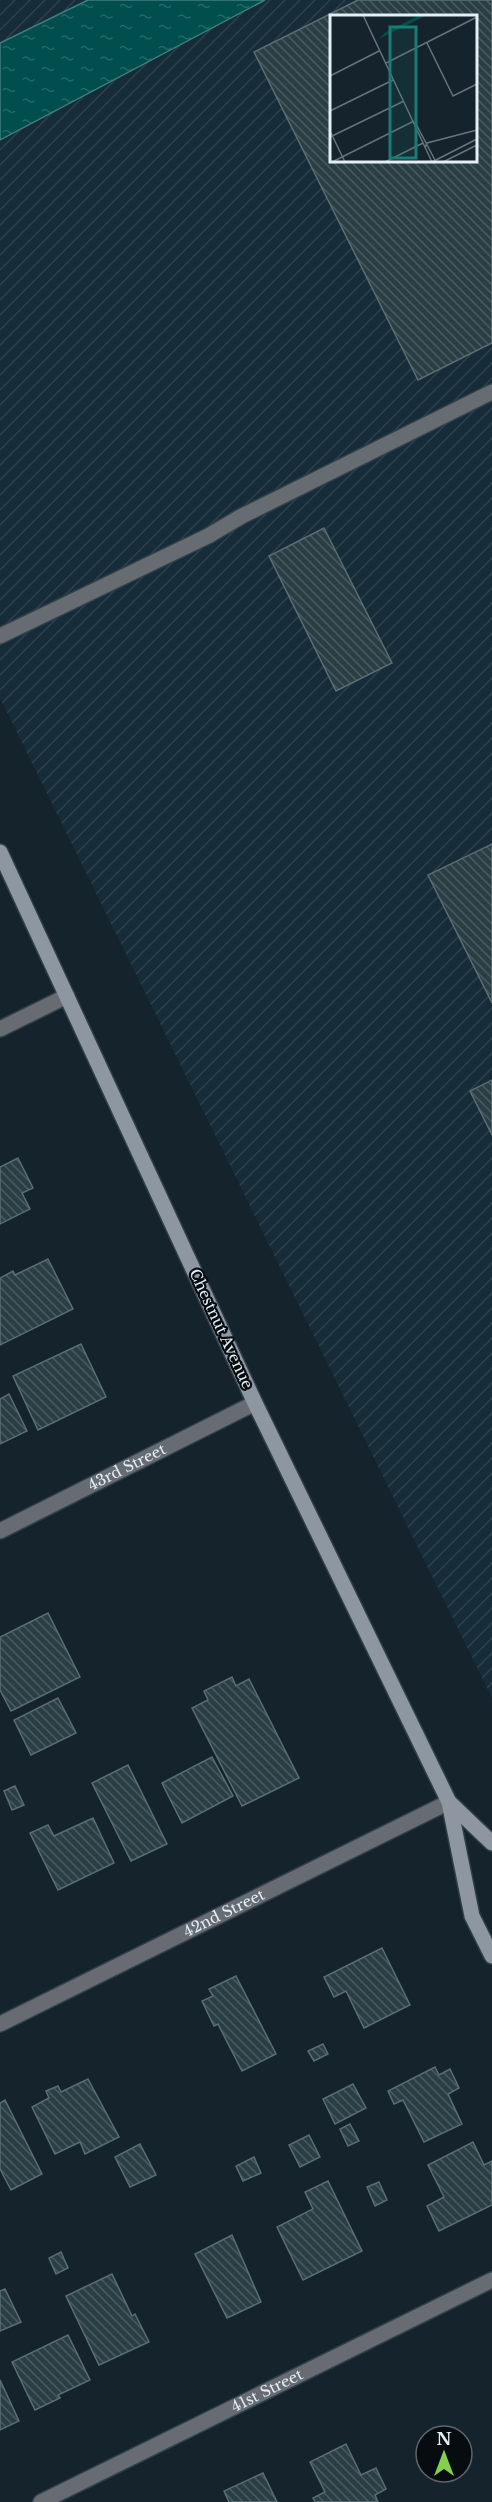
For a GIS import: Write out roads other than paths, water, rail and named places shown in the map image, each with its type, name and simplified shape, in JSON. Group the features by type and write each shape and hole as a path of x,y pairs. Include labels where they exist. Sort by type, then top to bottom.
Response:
{"main road":[{"name":"Chestnut Avenue","path":"0,852 255,1403 449,1802 472,1916 492,1956"},
{"name":"Chestnut Avenue","path":"449,1802 492,1843"}],"street":[{"path":"0,636 208,536 242,516 492,392"},
{"path":"0,1029 67,996"},
{"name":"43rd Street","path":"0,1531 255,1403"},
{"name":"42nd Street","path":"0,2024 449,1802"},
{"name":"41st Street","path":"41,2502 492,2280"}],"water":[{"path":"88,0 265,0 0,140 0,43"}]}
